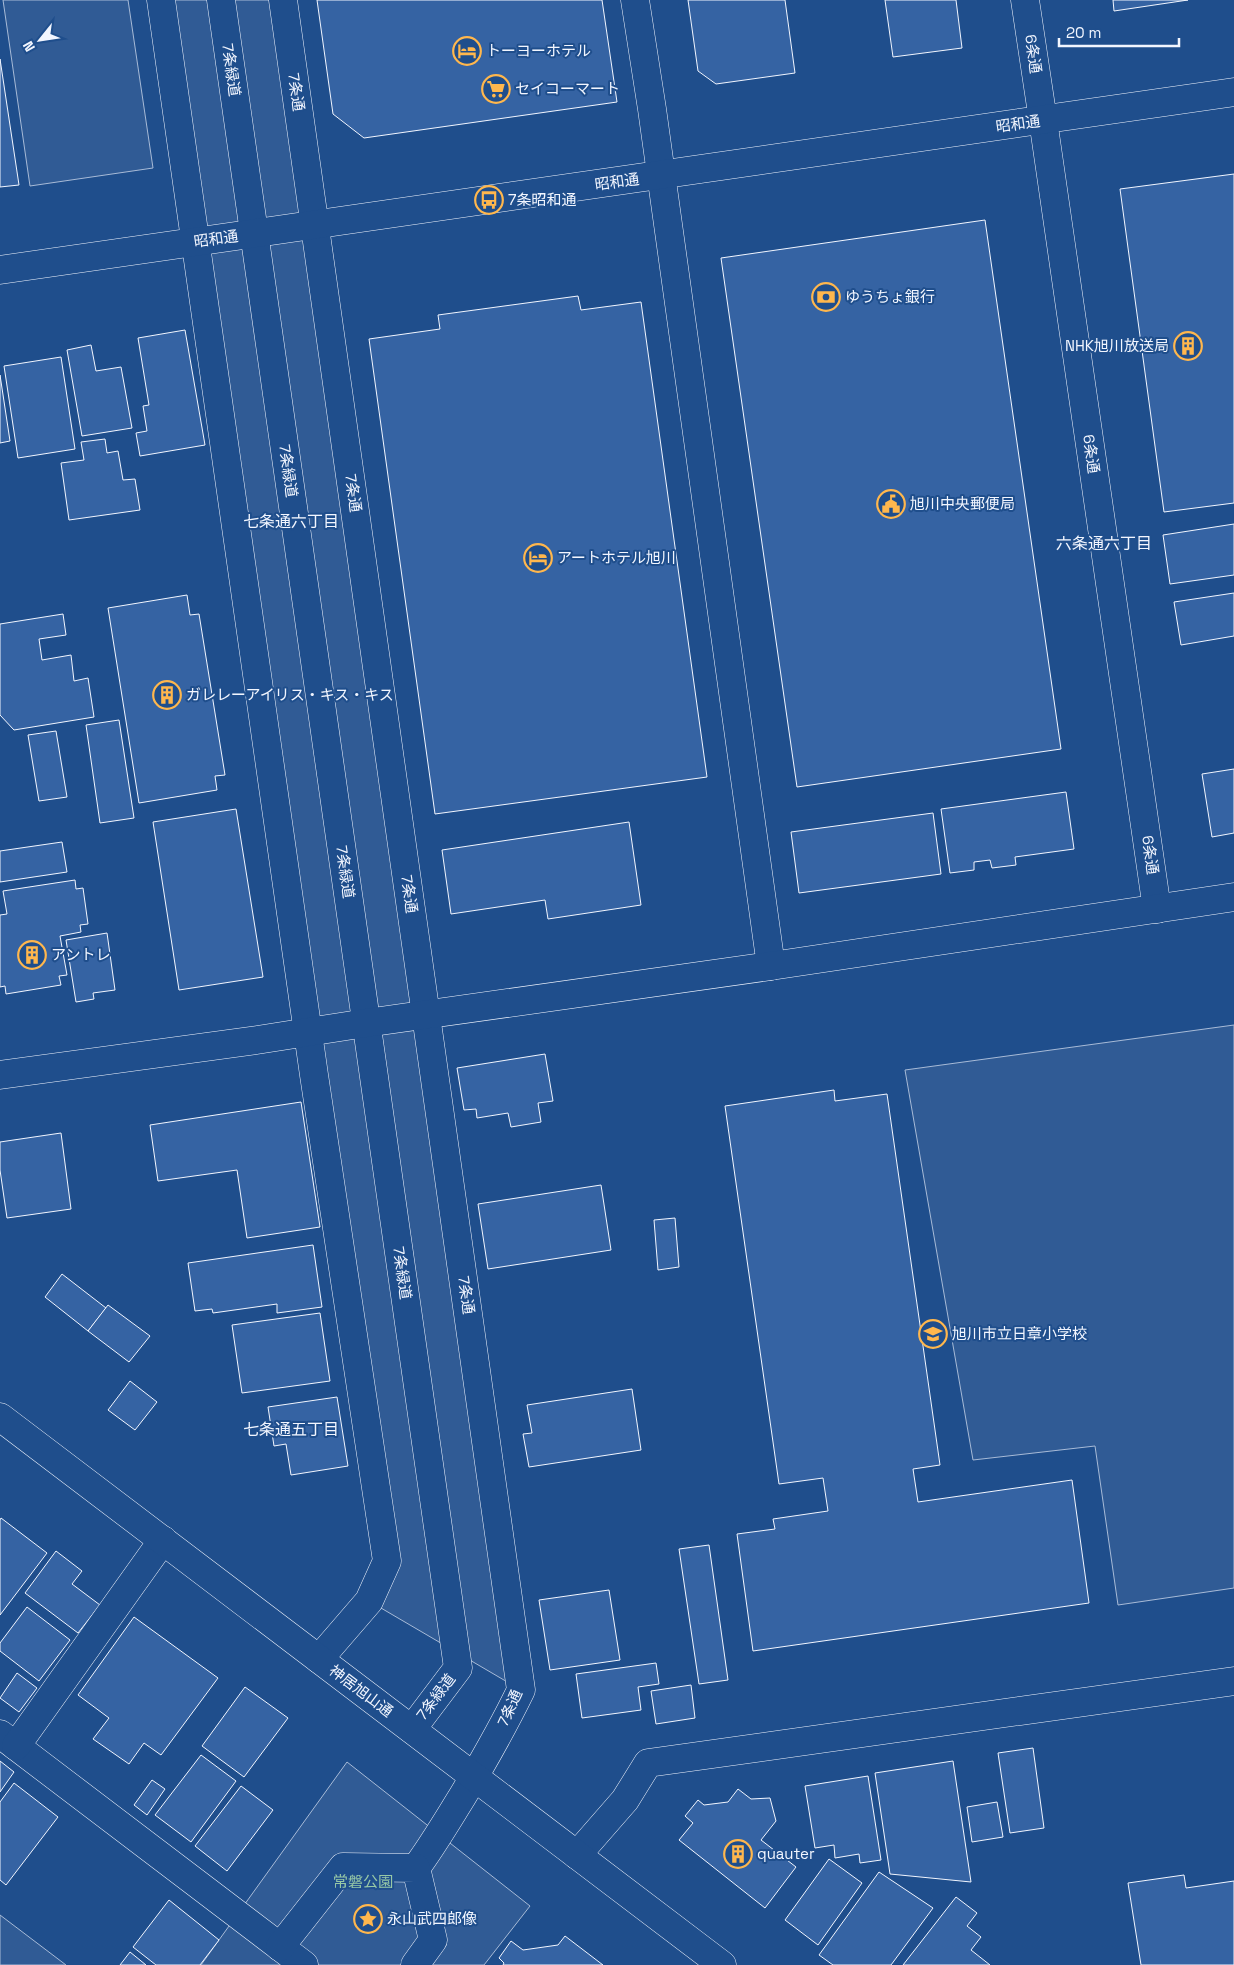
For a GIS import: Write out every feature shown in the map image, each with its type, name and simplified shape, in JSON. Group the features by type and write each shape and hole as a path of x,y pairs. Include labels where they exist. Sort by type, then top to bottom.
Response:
{"main road":[{"path":"161,0 387,1561 369,1601 319,1659"},
{"name":"7条緑道","path":"221,0 458,1668 412,1729"},
{"name":"7条通","path":"283,0 521,1690 474,1777 430,1849 416,1868"},
{"path":"634,0 661,176 771,966"},
{"name":"6条通","path":"1025,0 1157,909"},
{"name":"昭和通","path":"0,270 1234,92"},
{"path":"0,1075 427,1016 1234,897"},
{"name":"神居旭山通","path":"0,1417 722,1965"},
{"path":"163,1540 8,1740 304,1965"},
{"path":"577,1855 624,1800 648,1763 1234,1681"},
{"path":"280,1947 343,1867 416,1868 434,1940 415,1965"}],"shaded area":[{"path":"3,0 128,0 153,168 30,186"},
{"path":"153,0 283,0 521,1690 369,1601 387,1561"},
{"path":"1234,1025 1234,1588 1118,1605 1095,1446 973,1460 905,1070"},
{"name":"常磐公園","path":"347,1762 530,1906 484,1965 201,1965"},
{"path":"0,1915 66,1965 0,1965"}],"building":[{"name":"トーヨーホテル","path":"317,0 602,0 617,102 364,138 333,114"},
{"path":"688,0 785,0 795,73 716,84 698,71"},
{"path":"885,0 956,0 962,48 893,57"},
{"path":"1113,0 1188,0 1114,11"},
{"path":"0,59 19,185 0,187"},
{"name":"NHK旭川放送局","path":"1234,174 1234,503 1164,512 1120,189"},
{"name":"旭川中央郵便局","path":"985,220 1061,749 797,787 721,258"},
{"name":"アートホテル旭川","path":"578,296 581,310 641,302 707,777 435,814 369,339 440,329 438,315"},
{"path":"185,330 205,445 140,456 136,433 147,431 143,406 149,405 138,338"},
{"path":"91,345 96,371 121,367 132,428 82,436 67,350"},
{"path":"61,357 75,449 18,458 4,366"},
{"path":"0,375 10,441 0,443"},
{"path":"105,439 107,453 118,451 123,480 135,479 140,510 69,520 61,463 84,460 81,442"},
{"path":"1234,524 1234,575 1170,584 1163,535"},
{"path":"1234,593 1234,636 1181,645 1174,602"},
{"name":"ガレレーアイリス・キス・キス","path":"187,595 190,615 199,614 225,775 215,776 217,790 139,803 108,608"},
{"path":"63,614 66,635 39,639 42,660 71,655 74,681 88,678 94,717 14,730 0,715 0,624"},
{"path":"119,720 134,818 100,823 86,725"},
{"path":"56,731 67,797 39,801 28,735"},
{"path":"1234,769 1234,833 1212,837 1202,774"},
{"path":"1066,792 1074,849 1015,857 1016,865 992,868 990,860 974,862 974,870 950,873 941,809"},
{"path":"236,809 263,977 179,990 153,822"},
{"path":"933,813 941,874 799,893 791,832"},
{"path":"629,822 641,905 548,919 545,900 451,914 442,850"},
{"path":"62,842 67,872 0,882 0,851"},
{"name":"アントレ","path":"75,880 76,889 83,888 88,924 80,925 81,932 60,936 67,975 59,976 61,985 6,994 5,986 0,987 0,915 7,914 3,891"},
{"path":"107,933 115,990 93,993 94,999 76,1002 66,940"},
{"path":"545,1054 553,1101 538,1103 541,1122 511,1127 508,1113 477,1118 476,1109 464,1110 457,1068"},
{"path":"834,1090 835,1101 887,1094 940,1465 913,1469 918,1502 1072,1480 1089,1603 753,1651 737,1534 775,1529 773,1519 828,1511 823,1478 779,1484 725,1106"},
{"path":"301,1102 320,1227 247,1238 237,1170 158,1181 150,1125"},
{"path":"61,1133 71,1209 7,1218 0,1170 0,1142"},
{"path":"601,1185 611,1250 488,1269 478,1204"},
{"path":"675,1218 679,1267 658,1270 654,1220"},
{"path":"313,1245 322,1307 277,1313 277,1304 213,1313 212,1309 195,1311 188,1263"},
{"path":"62,1274 106,1308 88,1331 45,1297"},
{"path":"108,1305 150,1336 129,1362 88,1331"},
{"path":"320,1313 330,1381 242,1393 232,1325"},
{"path":"130,1381 157,1402 135,1430 108,1410"},
{"path":"632,1389 641,1450 529,1467 523,1434 532,1433 527,1405"},
{"path":"337,1397 348,1466 291,1475 286,1444 274,1446 268,1407"},
{"path":"1,1518 47,1553 0,1615 0,1520"},
{"path":"709,1545 728,1680 699,1684 679,1549"},
{"path":"56,1551 82,1571 72,1584 100,1605 78,1633 25,1593"},
{"path":"609,1590 620,1660 550,1670 539,1600"},
{"path":"27,1607 70,1640 39,1681 0,1651 0,1643"},
{"path":"134,1617 218,1678 161,1755 144,1743 129,1764 93,1739 109,1718 78,1695"},
{"path":"656,1663 659,1684 638,1687 641,1710 582,1718 576,1674"},
{"path":"17,1673 37,1688 19,1712 0,1698"},
{"path":"691,1685 695,1718 656,1724 651,1691"},
{"path":"245,1687 288,1718 244,1777 202,1746"},
{"path":"1033,1748 1044,1828 1010,1833 998,1753"},
{"path":"201,1755 236,1781 191,1842 155,1815"},
{"path":"0,1761 14,1772 0,1792"},
{"path":"953,1761 971,1882 890,1874 875,1773"},
{"path":"868,1776 881,1860 860,1863 859,1854 835,1858 834,1845 815,1848 805,1786"},
{"path":"152,1780 165,1789 147,1815 134,1805"},
{"path":"14,1783 58,1817 6,1885 0,1880 0,1802"},
{"path":"241,1786 273,1810 227,1871 195,1846"},
{"name":"quauter","path":"738,1789 751,1799 770,1798 776,1821 761,1840 796,1867 765,1908 679,1840 693,1823 685,1816 698,1800 704,1805 728,1802"},
{"path":"997,1802 1003,1837 972,1842 967,1807"},
{"path":"829,1859 862,1883 818,1945 785,1920"},
{"path":"879,1872 933,1908 891,1965 833,1965 819,1955"},
{"path":"1184,1875 1186,1888 1234,1881 1234,1965 1141,1965 1128,1883"},
{"path":"956,1897 977,1913 967,1926 981,1937 971,1950 990,1965 903,1965"},
{"path":"169,1900 219,1940 200,1965 156,1965 133,1947"},
{"path":"565,1936 603,1965 503,1965 504,1963 499,1958 511,1941 523,1950 558,1945"},
{"path":"130,1952 146,1965 120,1965"}],"place":[{"name":"トーヨーホテル","path":"467,51"},
{"name":"セイコーマート","path":"496,89"},
{"name":"7条昭和通","path":"489,200"},
{"name":"ゆうちょ銀行","path":"826,297"},
{"name":"NHK旭川放送局","path":"1188,346"},
{"name":"旭川中央郵便局","path":"891,504"},
{"name":"アートホテル旭川","path":"538,558"},
{"name":"ガレレーアイリス・キス・キス","path":"167,695"},
{"name":"アントレ","path":"32,955"},
{"name":"旭川市立日章小学校","path":"933,1334"},
{"name":"quauter","path":"738,1854"},
{"name":"永山武四郎像","path":"368,1919"}],"district":[{"name":"七条通六丁目","path":"291,521"},
{"name":"六条通六丁目","path":"1104,543"},
{"name":"七条通五丁目","path":"291,1429"}]}
